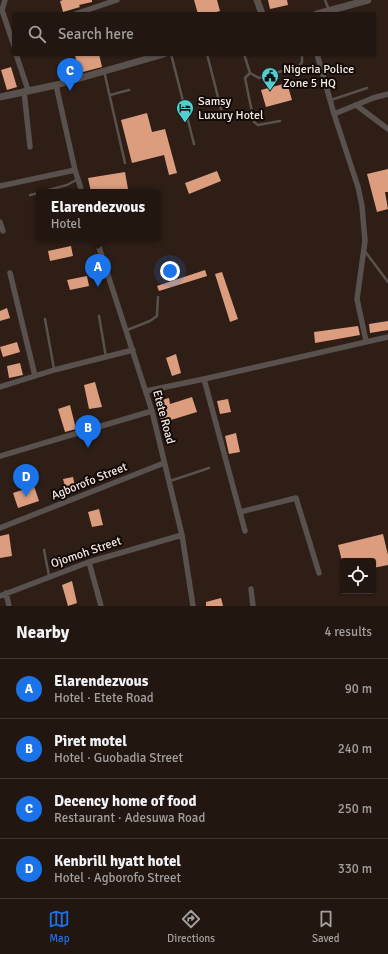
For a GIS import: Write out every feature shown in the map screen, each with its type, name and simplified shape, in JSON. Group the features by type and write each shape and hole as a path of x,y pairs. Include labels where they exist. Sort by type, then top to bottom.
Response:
{"street":[{"path":"5,0 2,10 12,35"},
{"path":"81,12 117,0"},
{"path":"257,0 261,12"},
{"path":"325,12 368,0"},
{"path":"17,56 26,91 30,147"},
{"path":"0,97 56,85 157,56"},
{"path":"318,56 334,114 358,187 365,230 364,250 357,299 366,341"},
{"path":"56,85 75,170 81,189"},
{"path":"334,114 373,98 388,94"},
{"path":"356,105 388,129"},
{"path":"0,186 75,170"},
{"path":"0,222 3,231"},
{"name":"Etete Road","path":"97,241 152,411 182,535 193,606"},
{"path":"10,273 35,376"},
{"path":"146,390 204,379 388,337"},
{"path":"0,387 54,370 133,350"},
{"path":"204,379 245,531"},
{"path":"0,456 152,411"},
{"name":"Agborofo Street","path":"0,528 164,462"},
{"path":"240,512 296,498 319,573"},
{"name":"Ojomoh Street","path":"0,596 89,562 182,535"},
{"path":"89,562 101,606"},
{"path":"251,590 253,606"},
{"path":"6,593 9,606"}],"lane":[{"path":"325,0 329,11"},
{"path":"172,56 194,144"},
{"path":"208,56 221,109"},
{"path":"245,56 250,73 259,78 291,69 302,62 302,56"},
{"path":"104,71 126,163"},
{"path":"250,73 245,78 254,122 258,125 280,121"},
{"path":"330,100 367,88"},
{"path":"110,95 129,90"},
{"path":"50,189 78,179"},
{"path":"30,195 36,193"},
{"path":"364,250 388,282"},
{"path":"127,330 150,321 156,316 158,297"},
{"path":"99,316 106,357"},
{"path":"45,319 54,370"},
{"path":"169,481 209,468"},
{"path":"44,550 49,577"}],"building":[{"path":"92,0 92,2 79,5 80,7 63,12 60,1"},
{"path":"194,0 217,0 220,11 197,12"},
{"path":"268,0 287,0 288,5 270,9"},
{"path":"75,56 99,56 102,67 79,73"},
{"path":"11,67 17,87 7,90 1,70"},
{"path":"287,83 292,100 266,107 261,90"},
{"path":"147,113 152,132 165,129 177,173 169,175 164,155 132,163 121,120"},
{"path":"388,169 388,192 385,192 388,209 377,212 367,174"},
{"path":"217,171 221,181 189,194 185,183"},
{"path":"125,172 128,189 90,189 88,178"},
{"path":"71,246 73,256 50,261 48,251"},
{"path":"205,270 207,276 159,291 157,286"},
{"path":"222,272 238,319 230,322 215,274"},
{"path":"87,276 89,286 70,290 67,280"},
{"path":"7,308 10,318 0,321 0,311"},
{"path":"388,321 388,330 370,333 369,324"},
{"path":"358,326 360,335 315,343 314,332"},
{"path":"17,342 20,352 3,357 0,347"},
{"path":"176,354 181,373 172,376 166,358"},
{"path":"20,363 23,375 9,378 7,366"},
{"path":"95,382 102,407 89,409 84,385"},
{"path":"192,397 197,412 161,423 157,401 169,398 170,404"},
{"path":"228,399 231,412 220,414 217,401"},
{"path":"70,405 76,429 65,432 58,409"},
{"path":"236,433 240,452 229,454 225,436"},
{"path":"73,477 76,491 67,494 63,479"},
{"path":"34,486 39,501 18,508 13,493"},
{"path":"99,509 103,525 92,527 88,512"},
{"path":"9,534 12,556 0,558 0,536"},
{"path":"383,534 388,555 388,565 376,567 376,558 341,558 338,545"},
{"path":"72,581 77,603 68,606 62,585"},
{"path":"221,598 223,606 206,606 206,602"}],"place":[{"name":"Decency home of food","path":"70,91"},
{"name":"Nigeria Police Zone 5 HQ","path":"270,91"},
{"name":"Samsy Luxury Hotel","path":"185,123"},
{"name":"Elarendezvous","path":"98,287"},
{"name":"Piret motel","path":"88,448"},
{"name":"Kenbrill hyatt hotel","path":"26,497"}]}
